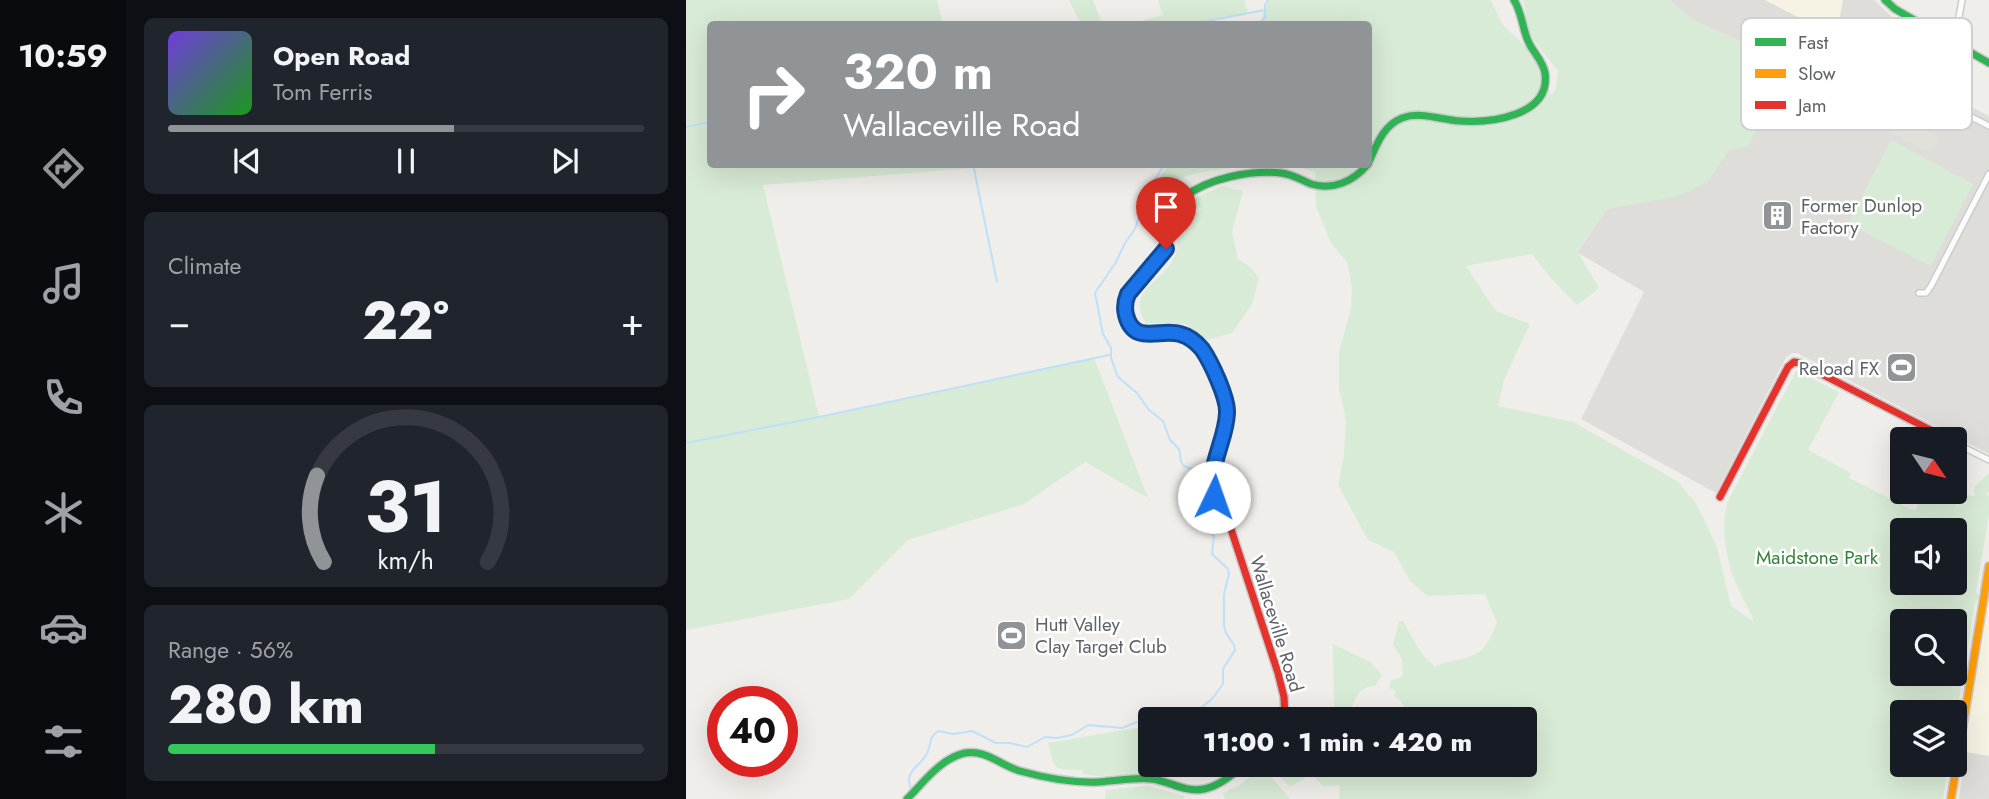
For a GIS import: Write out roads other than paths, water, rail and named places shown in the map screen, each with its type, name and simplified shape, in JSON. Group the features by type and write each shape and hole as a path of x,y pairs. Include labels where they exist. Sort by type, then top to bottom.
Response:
{"street":[{"name":"Wallaceville Road","path":"1372,155 1381,135 1395,121 1404,117 1411,115 1473,120 1519,113 1537,102 1545,89 1544,70 1526,37 1523,17 1514,0"},
{"path":"1885,0 1911,18"},
{"path":"1959,18 1962,0"},
{"path":"1972,52 1989,63"},
{"path":"1972,117 1989,126"},
{"name":"Wallaceville Road","path":"1285,707 1230,527 1212,491 1227,415 1225,399 1198,345 1180,334 1139,333 1129,323 1125,305 1132,289 1164,253 1168,244 1171,212 1177,203 1205,184 1272,172 1287,174 1320,186 1335,185 1355,178 1364,168"},
{"path":"1919,293 1926,293 1931,286 1989,174"},
{"path":"1720,497 1790,364 1795,362 1925,427"},
{"path":"1967,449 1989,460"},
{"path":"1951,799 1989,566"},
{"path":"909,798 942,765 966,753 988,756 1022,771 1076,781 1152,779 1198,790 1213,787 1228,777"}],"waterway":[{"path":"1262,21 1268,0"},
{"path":"1208,21 1265,10"},
{"path":"686,127 707,123"},
{"path":"974,168 997,282"},
{"path":"1162,168 1144,200 1135,229 1095,293 1103,334 1111,348 1111,358 1118,377 1163,421 1170,440 1179,449 1184,466 1198,472 1193,493 1194,508 1214,537 1212,554 1228,569 1224,594 1224,626 1235,650 1223,669 1223,684 1202,707"},
{"path":"686,443 1109,355"},
{"path":"912,791 909,784 911,773 925,756 931,738 938,731 954,734 972,731 996,743 1027,747 1045,737 1072,735 1088,725 1122,728 1138,722"}],"place":[{"name":"Former Dunlop Factory","path":"1778,216"},
{"name":"Reload FX","path":"1902,368"},
{"name":"Hutt Valley Clay Target Club","path":"1012,635"}],"park label":[{"name":"Maidstone Park","path":"1817,557"}]}
